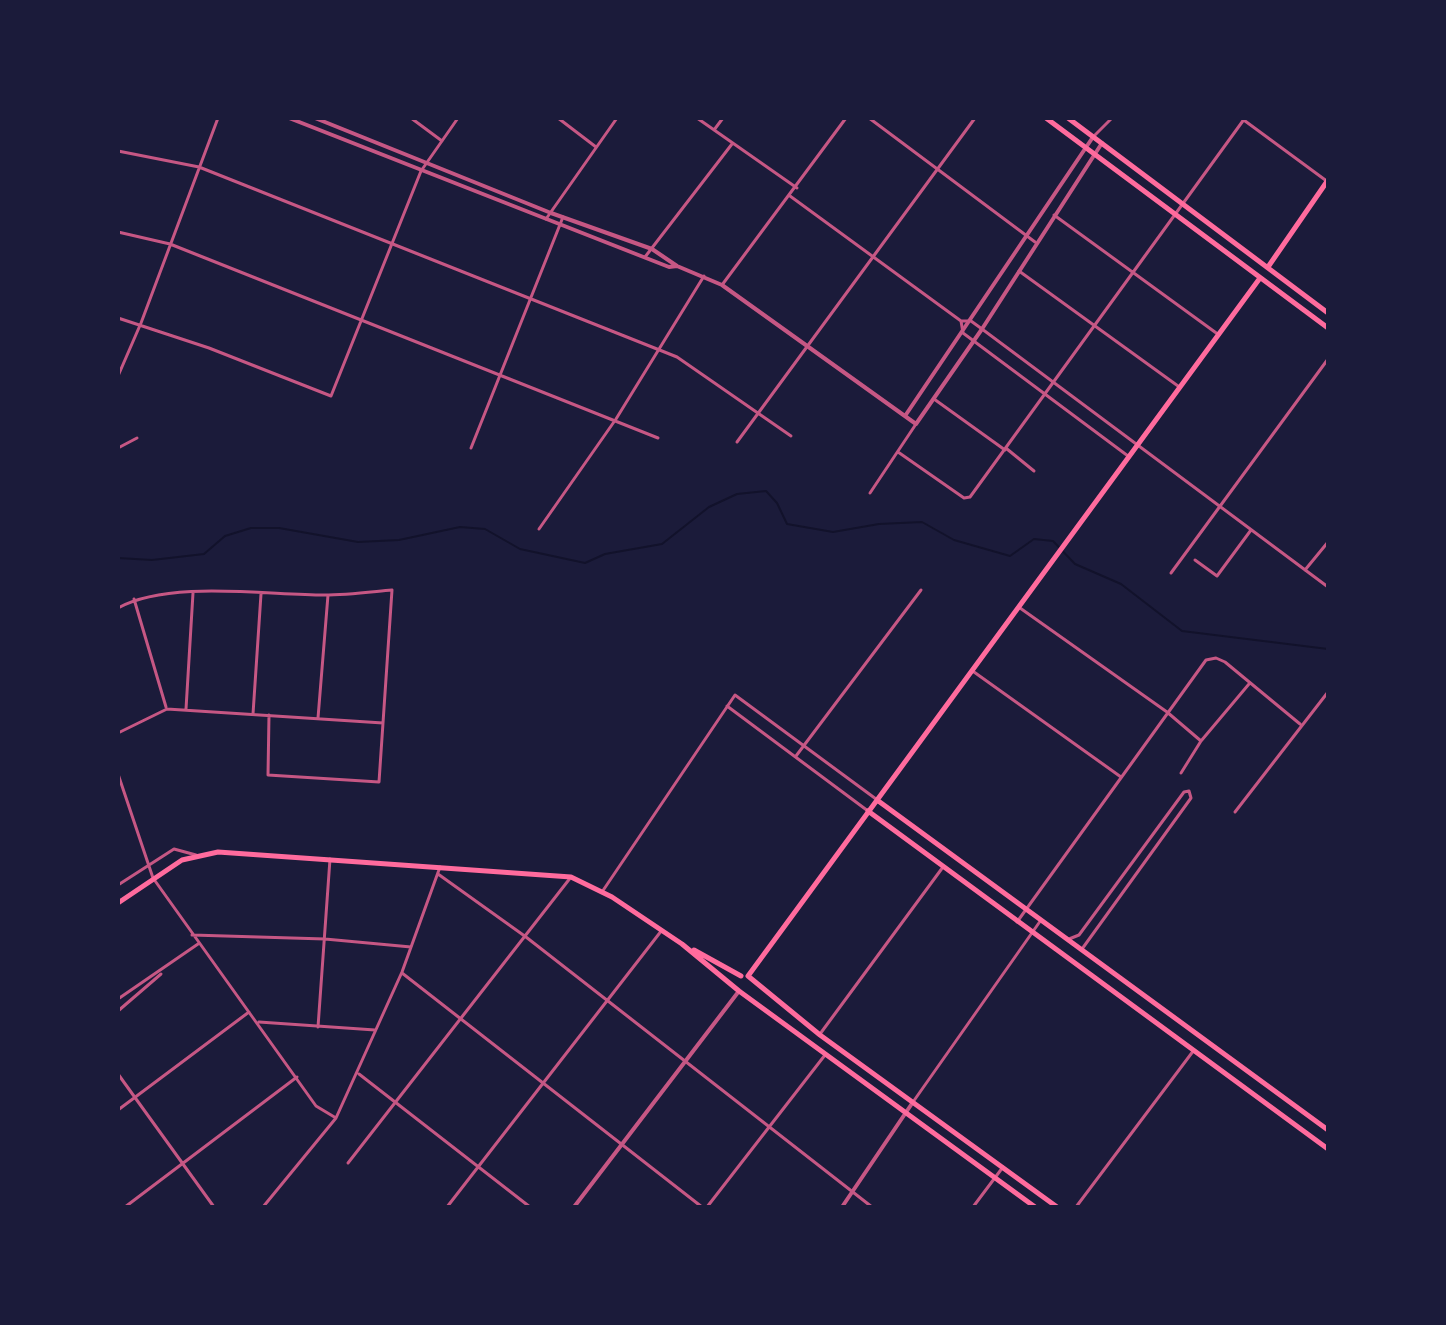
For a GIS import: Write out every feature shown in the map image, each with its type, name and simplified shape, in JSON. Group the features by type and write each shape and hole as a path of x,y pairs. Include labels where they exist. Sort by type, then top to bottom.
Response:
{"main road":[{"path":"1046,118 1328,328"},
{"path":"1068,118 1328,313"},
{"path":"740,990 1063,543 1219,335 1260,278 1258,270 1268,267 1328,181"},
{"path":"877,800 1328,1130"},
{"path":"868,811 1328,1149"},
{"path":"118,903 153,878 196,855 218,852 330,857 571,877 602,892 682,944 1035,1207"},
{"path":"682,944 747,977 820,1035 1057,1207"},
{"path":"740,990 752,986 747,977"},
{"path":"1156,1023 1166,1011"},
{"path":"1292,1123 1301,1111"}],"street":[{"path":"118,376 218,118"},
{"path":"289,118 302,120 421,171 669,267 677,266"},
{"path":"315,118 551,213 652,249 677,266 722,285 916,424"},
{"path":"411,118 442,141"},
{"path":"118,318 141,323 331,396 421,171 458,118"},
{"path":"558,118 596,147"},
{"path":"546,219 617,118"},
{"path":"697,118 797,188"},
{"path":"714,130 723,118"},
{"path":"722,285 846,118"},
{"path":"869,118 1035,242"},
{"path":"737,442 975,118"},
{"path":"905,416 1085,148 1112,118"},
{"path":"898,452 964,498 972,496 1243,119 1328,181"},
{"path":"870,493 982,329 1035,242 1102,143 1102,132"},
{"path":"362,147 365,138"},
{"path":"645,257 732,144"},
{"path":"118,151 199,167 677,357 791,436"},
{"path":"790,196 961,321 971,321 1055,382 1328,587"},
{"path":"1054,215 1219,335"},
{"path":"471,448 563,217"},
{"path":"118,232 170,244 658,438"},
{"path":"1018,271 1178,386"},
{"path":"539,529 616,419 704,276"},
{"path":"961,321 963,333 1128,456"},
{"path":"1171,573 1328,359"},
{"path":"934,399 1034,471"},
{"path":"118,448 137,438"},
{"path":"1195,560 1217,576 1251,530"},
{"path":"1305,570 1328,542"},
{"path":"118,608 134,599 193,593 328,595 392,590 379,782 268,775 269,715"},
{"path":"796,756 921,590"},
{"path":"186,710 193,593"},
{"path":"253,714 261,594"},
{"path":"318,718 328,595"},
{"path":"134,599 167,709"},
{"path":"1017,606 1167,712 1201,741"},
{"path":"1017,922 1206,660 1216,658 1225,662 1300,724"},
{"path":"971,670 1121,777"},
{"path":"1181,773 1201,741 1249,684"},
{"path":"1235,812 1300,724 1328,692"},
{"path":"602,892 735,695 877,800"},
{"path":"727,706 868,811"},
{"path":"118,733 167,709 383,723"},
{"path":"118,774 153,878 316,1106 336,1118"},
{"path":"1069,940 1079,935 1184,792 1189,791 1191,798 1082,949"},
{"path":"118,885 174,849 196,855"},
{"path":"318,1027 330,857"},
{"path":"1136,858 1142,863"},
{"path":"263,1207 336,1118 402,972 440,867"},
{"path":"820,1035 943,867"},
{"path":"438,874 526,937 872,1207"},
{"path":"348,1163 571,877"},
{"path":"842,1207 1041,920"},
{"path":"447,1207 662,930"},
{"path":"192,935 325,939 411,947"},
{"path":"118,1011 198,944"},
{"path":"118,999 166,969"},
{"path":"402,972 702,1207"},
{"path":"574,1207 740,990"},
{"path":"118,1110 249,1012"},
{"path":"257,1022 375,1030"},
{"path":"1076,1207 1194,1049"},
{"path":"707,1207 827,1052"},
{"path":"358,1073 530,1207"},
{"path":"118,1074 214,1207"},
{"path":"125,1207 297,1077"},
{"path":"973,1207 1003,1167"}],"waterway":[{"path":"118,558 152,560 204,554 225,536 251,528 279,528 358,542 399,540 460,527 485,529 520,549 585,563 605,554 662,544 709,507 737,494 766,491 777,503 787,524 833,532 879,524 922,522 954,540 1010,556 1034,539 1053,541 1075,564 1121,584 1182,631 1328,649"}]}
